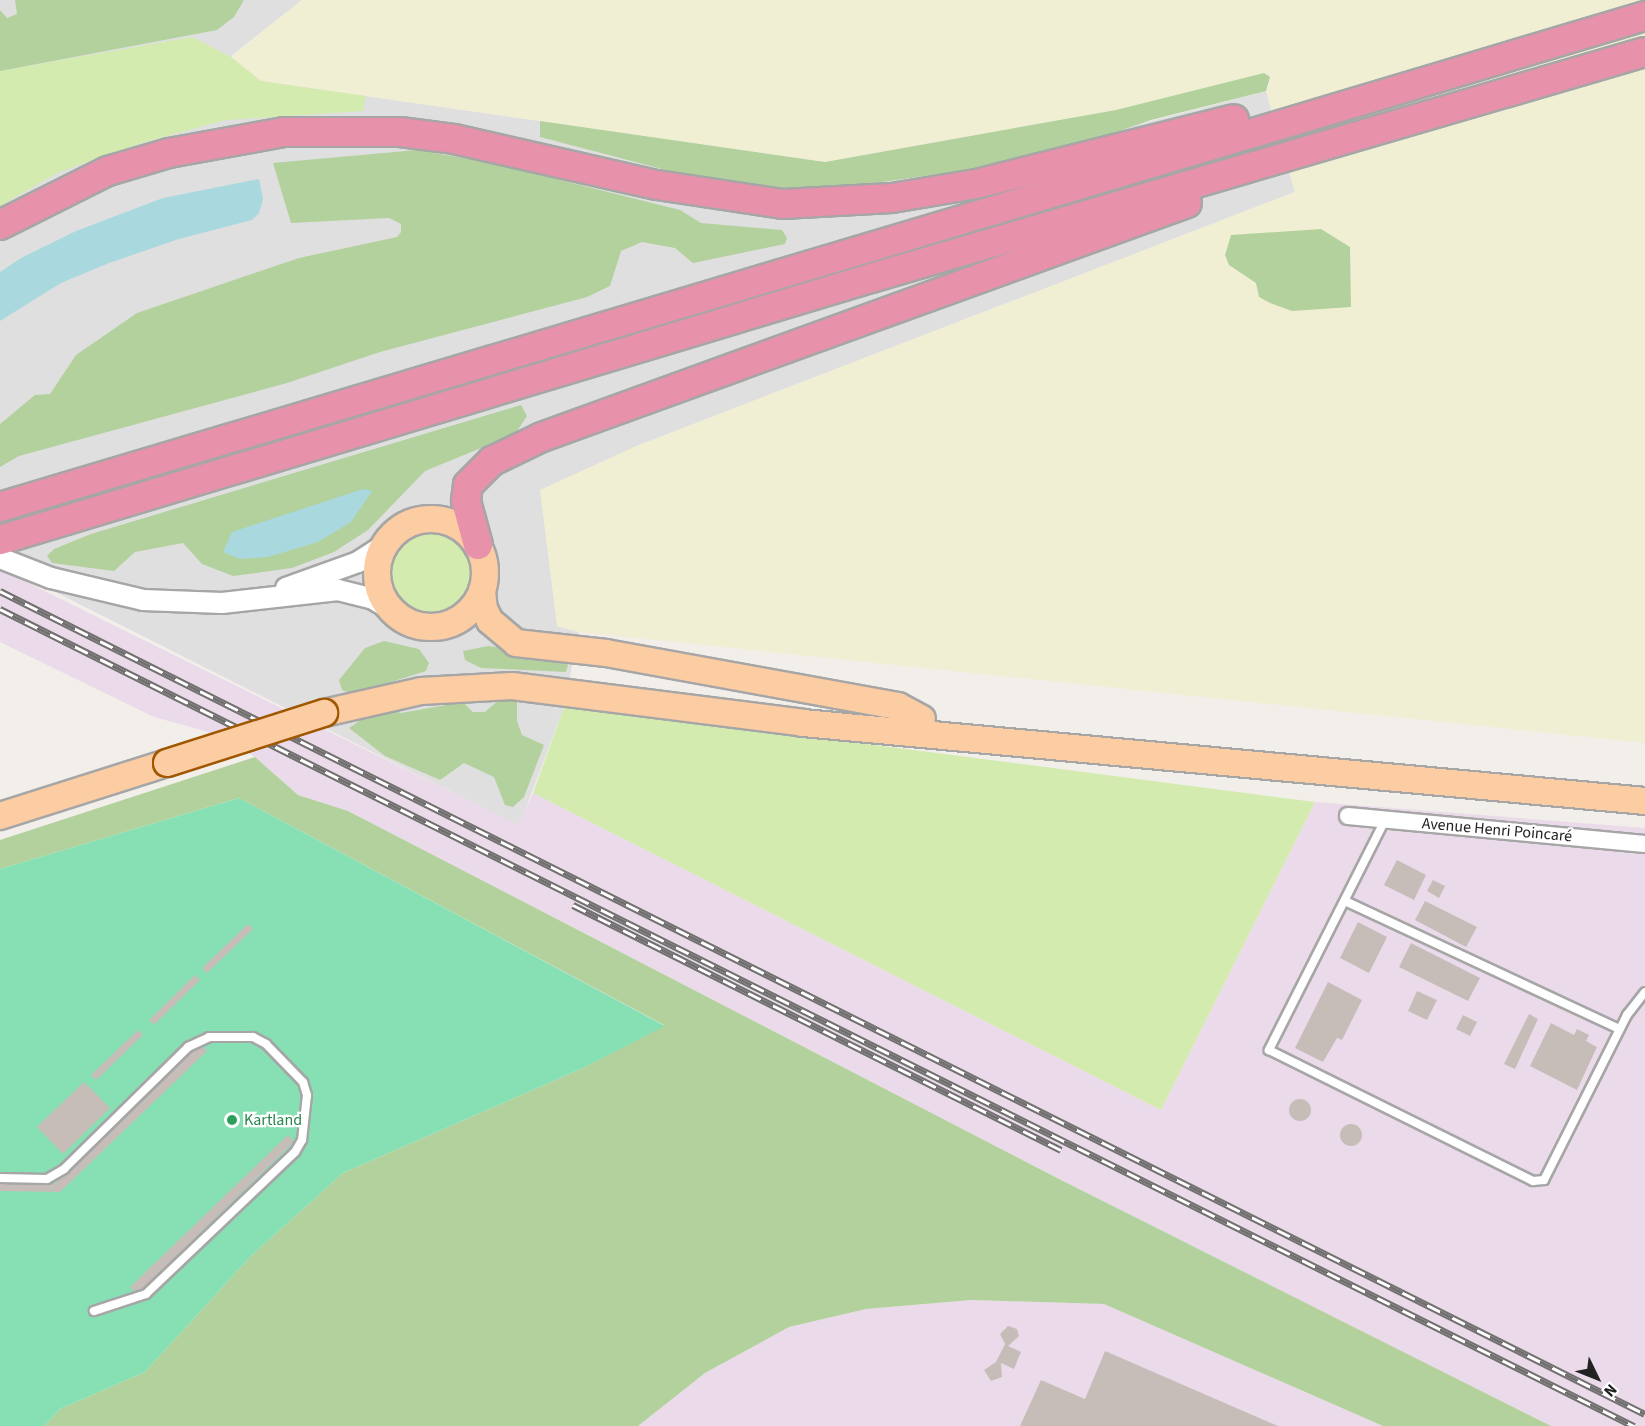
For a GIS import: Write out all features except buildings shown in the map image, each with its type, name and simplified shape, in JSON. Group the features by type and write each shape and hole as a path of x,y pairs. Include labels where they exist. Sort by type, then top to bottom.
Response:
{"highway":[{"path":"0,507 1316,112 1645,16"},
{"path":"0,545 1247,167 1645,52"},
{"path":"0,225 108,171 169,153 285,132 400,132 454,139 657,186 783,204 892,198 976,184 1281,108 1316,112"},
{"path":"477,544 469,523 468,484 492,461 542,437 1222,190 1247,167"}],"main road":[{"path":"482,591 474,607 442,627 407,621 382,598 377,581 377,563 384,545 399,528 436,518 453,523 477,544 485,574 482,591 484,609 490,621 516,643 606,653 898,706 922,719"},
{"path":"0,816 324,713 421,690 470,686 512,686 803,723 1645,801"},
{"path":"619,699 646,697 922,719 1645,789"}],"street":[{"path":"0,545 51,578 143,600 190,604 338,590 373,599 396,613"},
{"path":"255,599 358,562 384,545"},
{"name":"Avenue Henri Poincaré","path":"1348,816 1645,844"}],"lane":[{"path":"1385,820 1269,1050 1533,1181 1544,1180 1550,1173 1636,999 1645,992"},
{"path":"1345,901 1620,1029"},
{"path":"0,1178 47,1179 64,1169 188,1047 209,1037 253,1037 266,1044 303,1082 308,1095 303,1140 295,1152 146,1294 94,1311"}],"shaded area":[{"path":"0,0 302,0 231,56 261,81 540,121 541,137 677,173 772,190 960,171 1266,91 1295,192 634,447 557,626 578,632 565,705 519,826 0,564"},
{"path":"0,569 518,825 533,793 1161,1110 1315,802 1645,828 1645,1426 1551,1426 1061,1180 348,811 298,795 255,757 223,736 154,717 0,642"},
{"path":"971,1300 1104,1304 1383,1426 638,1426 705,1373 789,1327 866,1309"}],"green space":[{"path":"15,0 244,0 234,17 217,30 0,71 0,10 7,18 17,14"},
{"path":"302,0 1645,0 1645,743 578,632 557,626 540,490 634,447 1295,192 1266,91 1270,84 1264,73 1116,110 825,162 261,81 231,57"},
{"path":"192,37 231,57 261,81 366,96 363,111 226,120 145,142 59,172 0,206 0,71"},
{"path":"1264,73 1270,77 1266,91 1151,120 1105,136 960,171 846,187 772,190 677,173 540,137 540,121 825,162 1116,110"},
{"path":"417,150 492,163 680,210 701,223 782,230 787,238 785,244 693,263 675,248 642,242 621,251 610,286 587,297 380,352 287,383 19,456 0,467 0,424 35,395 50,394 76,355 137,313 299,258 397,237 401,232 401,224 389,218 291,223 273,163"},
{"path":"1321,229 1350,247 1351,307 1292,311 1270,303 1259,297 1256,283 1229,265 1225,255 1231,235"},
{"path":"521,405 527,416 515,434 425,471 368,530 334,552 292,568 233,576 202,564 183,543 135,552 114,571 52,563 47,556 54,549 91,534"},
{"path":"430,531 454,538 466,550 473,574 466,598 454,610 430,617 406,610 394,598 387,574 394,550 406,538"},
{"path":"384,641 419,649 429,663 426,671 353,694 342,690 339,680 365,648"},
{"path":"488,646 559,656 568,665 566,672 481,668 465,660 463,651"},
{"path":"507,693 517,696 517,721 522,735 544,745 524,797 513,807 505,805 494,777 464,763 440,780 385,756 349,728 380,707 401,713 463,702 473,712 485,712"},
{"path":"565,705 1315,802 1161,1110 533,793"},
{"path":"255,757 298,795 348,811 1061,1180 1551,1426 1383,1426 1104,1304 971,1300 866,1309 789,1327 705,1373 638,1426 44,1426 60,1409 145,1372 251,1256 343,1173 583,1068 664,1025 239,798 0,869 0,840"},
{"name":"Kartland","path":"239,798 665,1026 583,1068 343,1173 251,1256 145,1372 60,1409 44,1426 0,1426 0,869"}],"water":[{"path":"259,179 263,199 259,213 252,220 179,239 109,263 61,283 0,321 0,272 21,258 76,231 163,198"},
{"path":"363,489 372,491 351,522 318,542 268,557 240,559 223,552 232,532"}],"railway":[{"path":"0,591 1645,1414"},
{"path":"0,609 1634,1426"},
{"path":"573,905 1061,1150"}],"place":[{"name":"Kartland","path":"232,1120"}]}
